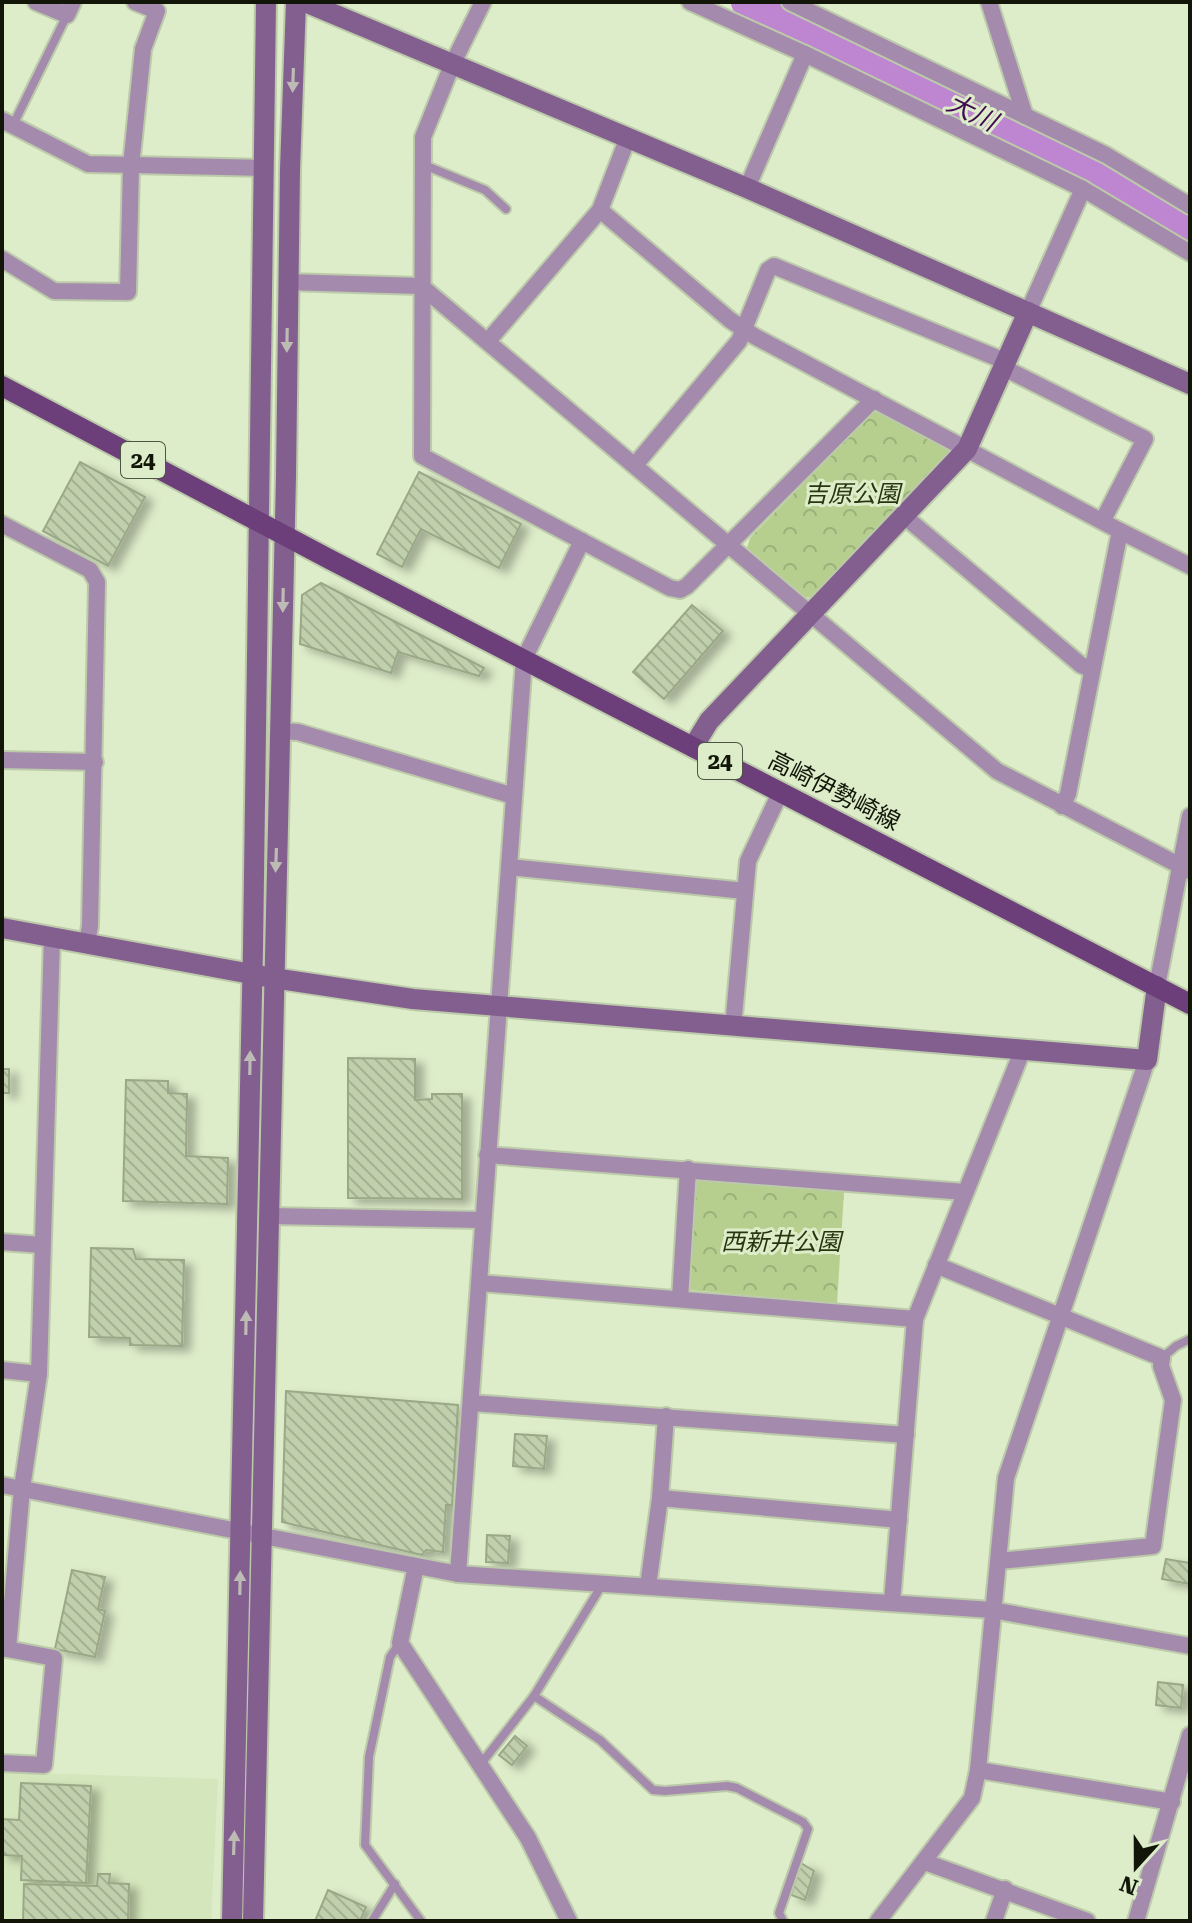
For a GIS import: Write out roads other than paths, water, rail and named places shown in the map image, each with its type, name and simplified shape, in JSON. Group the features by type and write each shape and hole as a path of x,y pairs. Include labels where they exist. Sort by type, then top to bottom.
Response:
{"main road":[{"name":"24","path":"2,386 284,535"},
{"name":"高崎伊勢崎線","path":"284,535 1190,1004"}],"street":[{"path":"36,2 70,9"},
{"path":"2,259 54,291 128,292 131,166 143,49 157,11 135,2"},
{"path":"232,1921 252,974 266,2"},
{"path":"253,1921 287,282 296,2"},
{"path":"305,2 747,188 1190,384"},
{"path":"483,2 452,65 423,137 422,456 670,588 680,590 874,399"},
{"path":"690,2 805,54 1083,189 1190,253"},
{"path":"790,2 809,6 1106,155 1190,206"},
{"path":"989,2 1025,116"},
{"path":"747,188 805,54"},
{"path":"7,123 88,164 264,168"},
{"path":"488,341 600,210 627,140"},
{"path":"693,747 709,721 967,449 1083,189"},
{"path":"600,210 743,329 1190,566"},
{"path":"635,465 739,341 768,270 774,266 1006,365 1145,439 1103,520"},
{"path":"287,282 421,286 997,771 1185,868"},
{"path":"904,516 1081,665 1091,669"},
{"path":"2,524 90,570 97,582 95,762 87,943"},
{"path":"1062,806 1068,794 1120,531"},
{"path":"458,1574 524,659 582,541"},
{"path":"279,731 298,732 514,796"},
{"path":"2,760 95,762"},
{"path":"733,1027 751,851 780,793"},
{"path":"878,1921 972,1798 978,1770 1006,1478 1147,1060 1157,986 1185,868 1190,816"},
{"path":"509,867 745,891"},
{"path":"2,928 273,978 413,999 1147,1060"},
{"path":"2,1763 44,1765 54,1658 5,1648 22,1488 39,1374 52,937"},
{"path":"892,1602 915,1319 1023,1049"},
{"path":"487,1155 965,1192"},
{"path":"680,1299 688,1169"},
{"path":"269,1216 483,1220"},
{"path":"2,1242 42,1245"},
{"path":"936,1265 1162,1358 1161,1366 1173,1400 1153,1546 999,1561"},
{"path":"480,1283 915,1319"},
{"path":"2,1370 39,1374"},
{"path":"472,1403 906,1435"},
{"path":"648,1586 660,1498 666,1416"},
{"path":"2,1485 458,1574 992,1610 1190,1646"},
{"path":"660,1498 899,1520"},
{"path":"416,1566 400,1643 528,1838 569,1921"},
{"path":"1136,1921 1190,1735"},
{"path":"978,1770 1172,1802"},
{"path":"925,1862 1087,1921"},
{"path":"994,1921 1005,1889"}],"lane":[{"path":"7,123 70,9"},
{"path":"422,166 485,190 506,209"},
{"path":"1162,1358 1190,1339"},
{"path":"480,1765 534,1696 602,1584"},
{"path":"400,1643 390,1657 369,1757 365,1845 421,1921"},
{"path":"534,1696 600,1740 653,1790 737,1788 803,1822 808,1829 779,1913 783,1921"},
{"path":"372,1921 395,1884"}],"waterway":[{"name":"大川","path":"747,2 1107,177 1190,234"}],"park label":[{"name":"吉原公園","path":"852,494"},
{"name":"西新井公園","path":"781,1242"}]}
